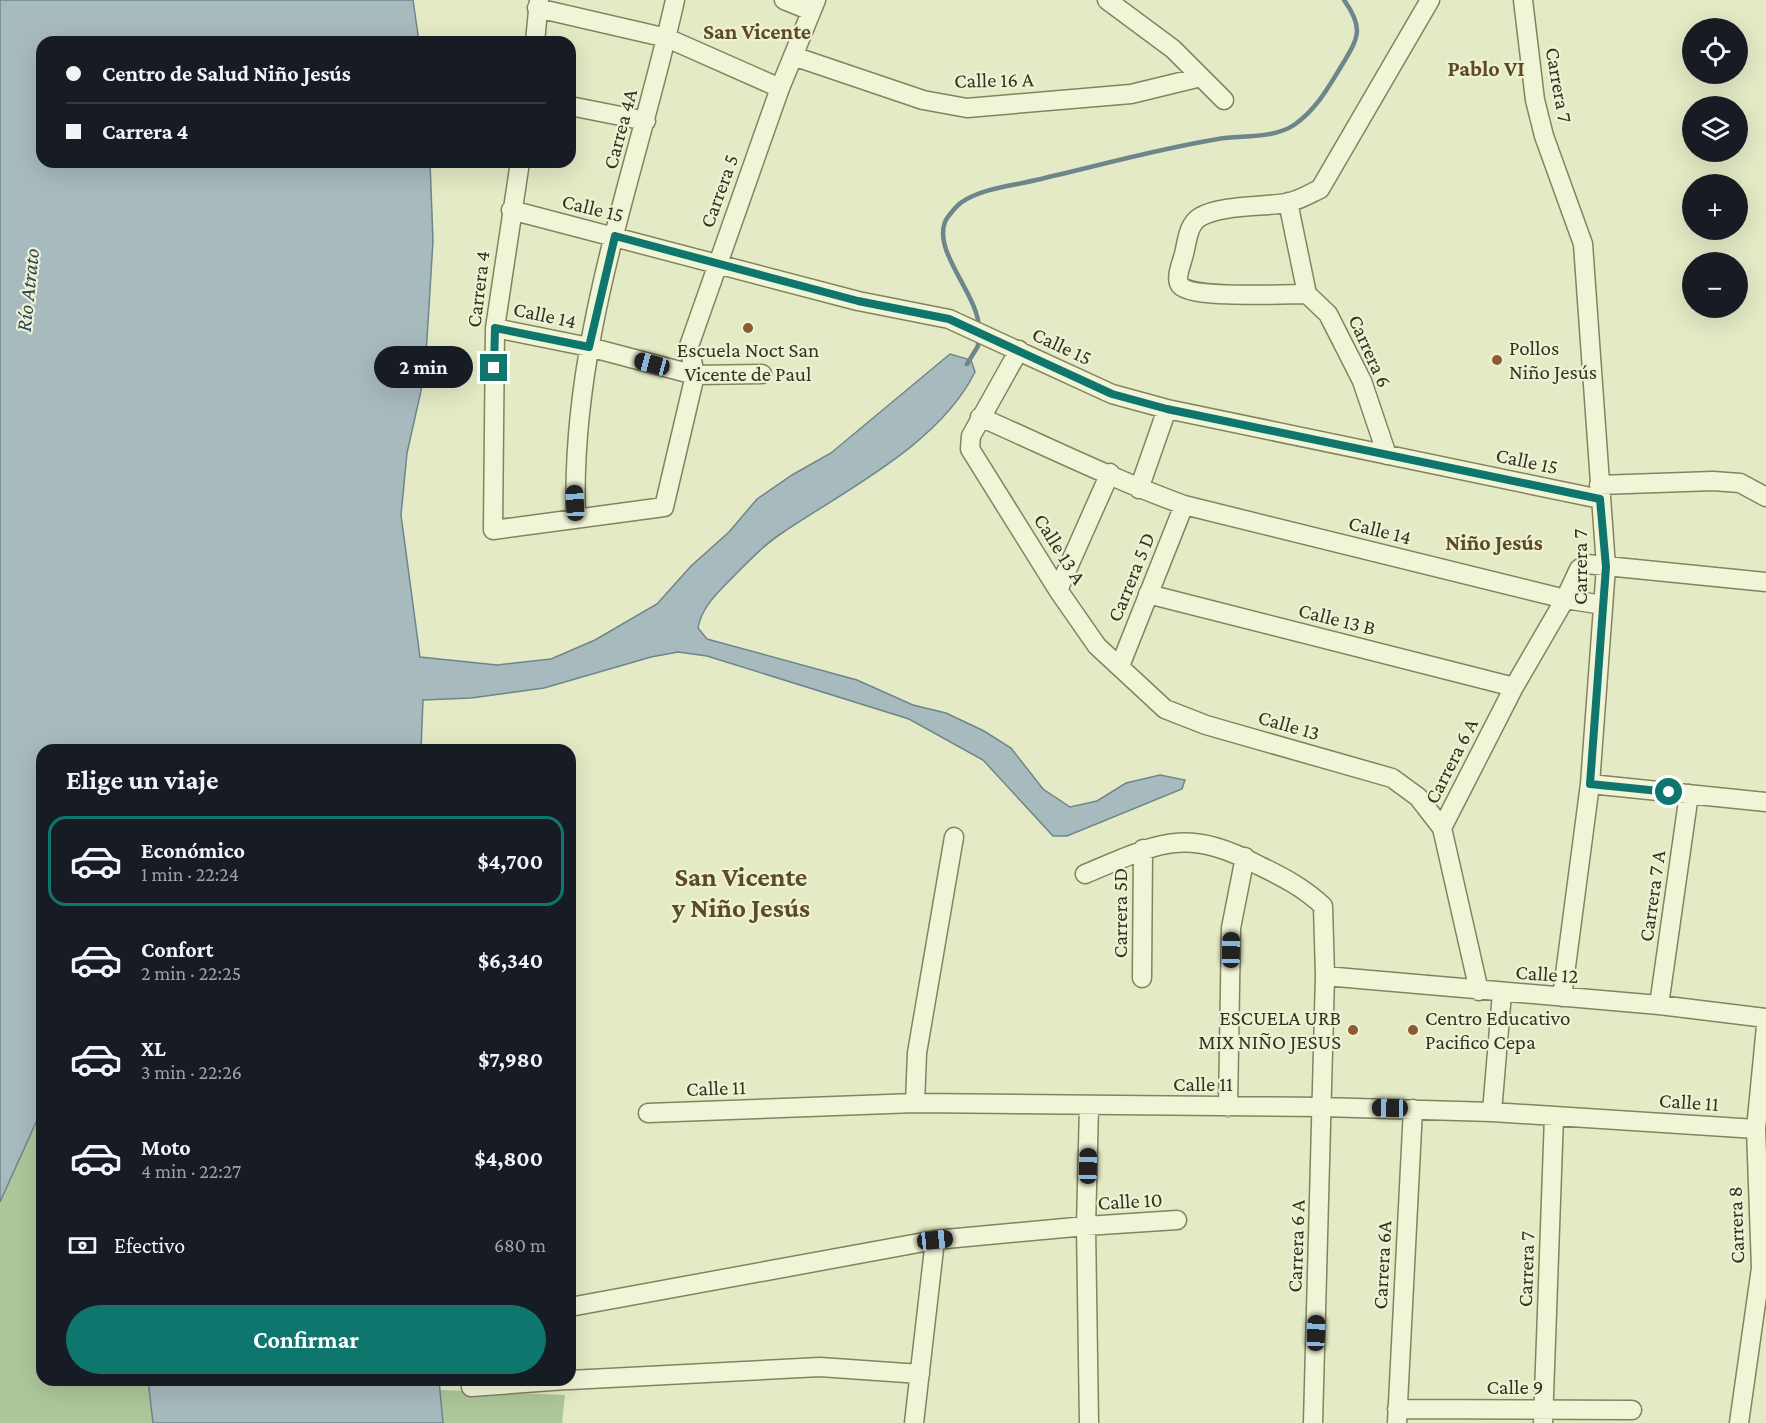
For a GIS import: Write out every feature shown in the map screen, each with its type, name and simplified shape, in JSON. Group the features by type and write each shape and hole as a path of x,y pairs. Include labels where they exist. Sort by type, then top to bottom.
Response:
{"street":[{"name":"Carrea 4A","path":"576,519 574,471 589,347 675,0"},
{"path":"784,0 814,6"},
{"path":"1107,0 1173,49 1224,100"},
{"path":"1288,202 1306,294 1253,295 1193,291 1181,287 1178,282 1190,229 1197,219 1212,212 1288,202 1320,189 1430,0"},
{"name":"Carrera 7","path":"1523,0 1535,100 1544,136 1583,244 1606,567 1590,784 1562,997"},
{"path":"535,36 538,4 667,39 780,88"},
{"name":"Carrera 5","path":"576,519 664,507 694,375 689,346 780,88 814,6"},
{"name":"Calle 16 A","path":"793,56 923,100 967,108 1131,94 1201,77"},
{"path":"576,107 645,121"},
{"name":"Carrera 4","path":"519,168 495,328 493,530 576,519"},
{"name":"Calle 15","path":"511,210 858,301 949,319 1112,394 1167,409 1387,455 1600,492 1713,481 1740,483 1766,497"},
{"name":"Carrera 6","path":"1306,294 1328,314 1358,372 1387,455"},
{"name":"Calle 14","path":"495,328 589,347 694,375 762,374"},
{"path":"980,417 1019,350"},
{"path":"1139,489 1167,409"},
{"name":"Calle 14","path":"980,417 1110,473 1139,489 1184,505 1565,599 1603,605"},
{"name":"Calle 13 A","path":"980,417 971,436 970,449 1058,590 1097,646 1120,666"},
{"path":"1058,590 1110,473"},
{"name":"Carrera 5 D","path":"1120,666 1184,505"},
{"path":"1565,599 1582,566 1766,582"},
{"name":"Calle 13 B","path":"1148,594 1514,687"},
{"name":"Carrera 6 A","path":"1479,992 1442,828 1514,687 1565,599"},
{"name":"Calle 13","path":"1120,666 1165,709 1206,725 1392,777 1418,797 1442,828"},
{"path":"1590,784 1766,802"},
{"name":"Carrera 7 A","path":"1659,1005 1689,794"},
{"path":"915,1103 917,1053 954,837"},
{"path":"1085,874 1143,849 1188,841 1218,845 1295,884 1323,906 1325,976 1322,1107"},
{"name":"Carrera 5D","path":"1142,978 1143,849"},
{"path":"1228,1107 1231,928 1245,857"},
{"name":"Calle 12","path":"1325,976 1479,992 1659,1005 1766,1018"},
{"path":"1492,1112 1502,993"},
{"name":"Carrera 8","path":"1740,1423 1763,1268 1756,1129 1766,1026"},
{"name":"Calle 11","path":"648,1113 915,1103 1413,1108 1756,1129"},
{"path":"1089,1106 1086,1226 1089,1423"},
{"name":"Carrera 6 A","path":"1313,1423 1322,1107"},
{"name":"Carrera 6A","path":"1397,1416 1413,1108"},
{"name":"Carrera 7","path":"1544,1416 1554,1116"},
{"name":"Calle 10","path":"576,1306 935,1240 1086,1226 1177,1221"},
{"path":"914,1423 935,1240"},
{"path":"576,1380 820,1367 920,1374"},
{"path":"471,1387 485,1386"},
{"name":"Calle 9","path":"1397,1416 1544,1416 1632,1410"}],"green space":[{"path":"36,1122 36,1386 149,1386 153,1423 0,1423 0,1202"},
{"path":"440,1390 565,1395 562,1423 443,1423"}],"water":[{"name":"Río Atrato","path":"0,0 413,0 418,36 36,36 36,168 430,168 433,241 427,339 423,382 407,453 401,515 420,657 497,665 551,659 595,640 657,604 691,566 729,532 757,499 792,475 831,453 950,354 971,360 975,372 940,421 891,462 785,531 762,549 713,598 702,615 698,628 707,639 857,680 913,705 946,713 984,731 1011,748 1043,789 1070,807 1097,801 1126,783 1160,775 1185,780 1182,789 1067,836 1053,836 983,760 909,719 707,656 678,652 651,657 544,688 471,698 423,700 421,744 36,744 36,1122 0,1202"},
{"path":"149,1386 440,1386 443,1423 153,1423"}],"waterway":[{"path":"979,329 972,302 945,247 943,234 945,222 952,211 970,197 988,190 1195,143 1267,135 1294,125 1321,98 1355,40 1357,25 1344,0"},
{"path":"967,364 978,346 978,337"}],"place":[{"name":"Escuela Noct San Vicente de Paul","path":"748,328"},
{"name":"Pollos Niño Jesús","path":"1497,360"},
{"name":"ESCUELA URB MIX NIÑO JESUS","path":"1353,1030"},
{"name":"Centro Educativo Pacifico Cepa","path":"1413,1030"}],"district":[{"name":"San Vicente","path":"757,31"},
{"name":"Pablo VI","path":"1486,68"},
{"name":"Niño Jesús","path":"1494,542"},
{"name":"San Vicente y Niño Jesús","path":"741,892"}],"route":[{"path":"494,368 495,328 589,347 615,236 858,301 949,319 1112,394 1167,409 1600,499 1606,567 1590,784 1669,792"}]}
